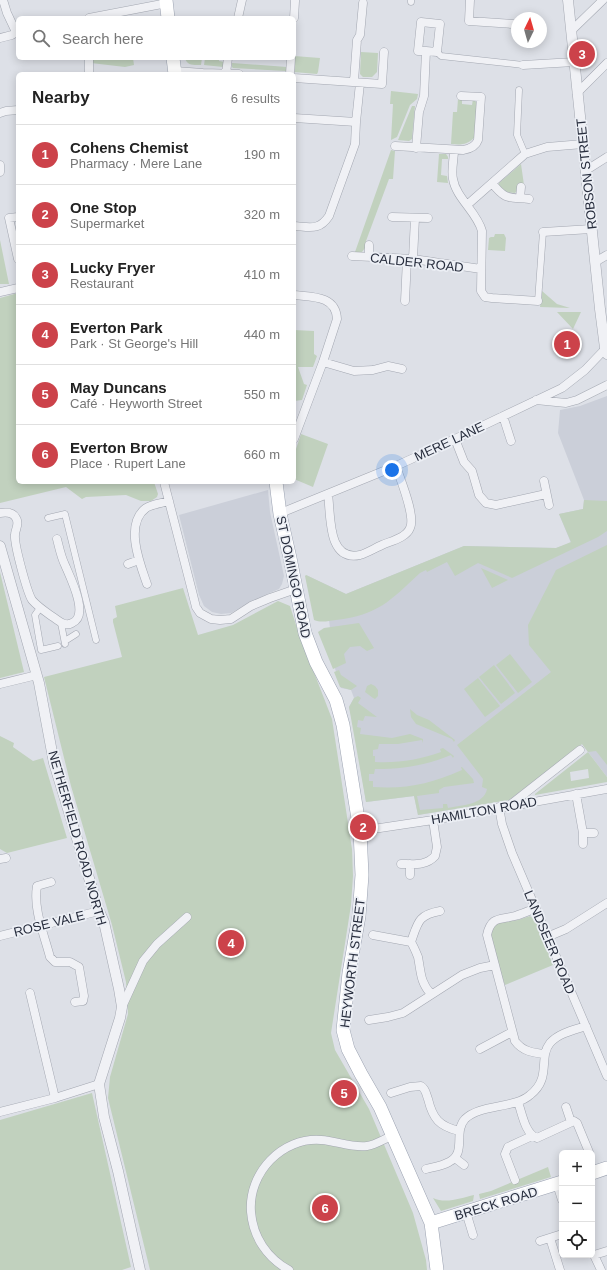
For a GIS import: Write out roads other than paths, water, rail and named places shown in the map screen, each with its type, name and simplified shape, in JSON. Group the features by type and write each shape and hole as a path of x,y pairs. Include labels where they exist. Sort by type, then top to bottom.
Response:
{"main road":[{"path":"166,2 168,16"},
{"name":"ST DOMINGO ROAD","path":"276,484 280,514 305,633 316,662 336,700 343,725 360,831"},
{"name":"HEYWORTH STREET","path":"360,831 362,874 359,916 349,973 343,1030 348,1048 360,1074 380,1107 431,1223 437,1270"},
{"path":"595,1172 607,1168"},
{"name":"BRECK ROAD","path":"431,1223 559,1183"}],"street":[{"path":"3,0 6,12 16,30"},
{"path":"238,16 242,0"},
{"path":"470,0 469,21 511,24"},
{"name":"ROBSON STREET","path":"568,0 585,171 606,350"},
{"path":"571,31 603,0"},
{"path":"294,16 295,1"},
{"path":"98,16 166,2"},
{"path":"296,226 316,228 324,223 329,216 355,144 357,40 360,34 362,3"},
{"path":"437,52 440,24 421,22 418,51 437,52 441,56 523,65 574,62"},
{"path":"0,38 16,33"},
{"path":"416,148 419,112 424,96 426,51"},
{"path":"296,78 382,84 384,52"},
{"path":"89,60 89,72"},
{"path":"226,72 228,60"},
{"path":"290,72 291,60"},
{"path":"577,93 607,64"},
{"path":"174,68 197,72"},
{"path":"519,90 517,135 525,154"},
{"path":"395,146 467,150 475,145 478,140 481,97 461,96"},
{"path":"0,113 16,110"},
{"path":"296,118 356,122"},
{"path":"467,205 525,154 547,147 583,144"},
{"path":"454,150 452,179 457,191 480,222 482,231 480,287 485,297 538,301 543,232 592,229"},
{"path":"585,171 607,157"},
{"path":"0,165 0,172"},
{"path":"492,183 502,195 506,197 529,199"},
{"path":"520,198 521,187"},
{"path":"16,216 9,218 16,250"},
{"path":"392,217 428,218"},
{"path":"405,301 415,218"},
{"path":"369,245 369,257"},
{"path":"595,262 607,255"},
{"name":"CALDER ROAD","path":"352,256 410,259 481,269"},
{"path":"0,292 16,288"},
{"path":"296,295 321,298 334,306 337,313 337,319 323,362 296,433"},
{"name":"MERE LANE","path":"280,514 396,466 562,388 585,370 606,350"},
{"path":"323,362 354,371 373,370 388,366 402,369"},
{"path":"534,400 566,403 577,400 607,385"},
{"path":"503,416 511,441"},
{"path":"455,439 464,462 472,471 479,495 486,503 496,505 546,494"},
{"path":"328,494 333,540 338,548 346,555 360,555 405,535 411,528 412,516 396,466"},
{"path":"544,481 548,505"},
{"path":"165,484 196,607 200,613 211,619 220,620 231,618 258,603 296,590"},
{"path":"147,584 139,560 135,539 135,528 138,517 146,508 170,501"},
{"path":"0,513 7,512 14,514 17,519 18,525 15,536 27,587 32,600 40,608 61,623 67,625 73,623 80,615 80,608 71,576 64,565 57,539"},
{"path":"48,518 65,514 96,640"},
{"name":"NETHERFIELD ROAD NORTH","path":"0,546 37,675 54,763 99,911 104,922 119,989 122,1007 120,1018 99,1084"},
{"path":"128,564 139,560"},
{"path":"40,608 35,615 41,650 58,646"},
{"path":"61,623 65,642 76,634"},
{"path":"0,684 37,675"},
{"path":"509,806 580,750"},
{"name":"HAMILTON ROAD","path":"360,831 433,820 607,788"},
{"path":"576,794 583,834 583,844"},
{"name":"LANDSEER ROAD","path":"499,807 506,837 547,937 586,1026 604,1058 607,1076"},
{"path":"402,864 428,862 436,856 437,847 433,820"},
{"path":"583,834 594,833"},
{"path":"410,864 410,875"},
{"path":"51,882 37,886 36,907 50,957 55,962 70,962 79,967 84,996 83,1001 75,1002"},
{"path":"547,937 570,927 607,903"},
{"path":"536,908 516,916 497,919 490,924 487,935 515,1041 522,1048 534,1053 545,1054"},
{"name":"ROSE VALE","path":"0,936 99,911"},
{"path":"431,994 422,980 418,959 411,942 420,919 428,914 440,912"},
{"path":"122,1007 143,961 157,944 186,917"},
{"path":"373,934 411,942"},
{"path":"369,1020 388,1017 403,1012 462,975 480,968 495,966"},
{"path":"30,993 56,1098"},
{"path":"426,1169 450,1162 455,1158 460,1149 459,1131 463,1121 472,1114 518,1102 525,1099 538,1088 544,1074 545,1054 547,1048 554,1039 565,1033 586,1026"},
{"path":"480,1049 512,1032"},
{"path":"1,1110 56,1098 99,1084 104,1117 118,1171 140,1270"},
{"path":"391,1093 410,1087 421,1086 426,1091 435,1118 444,1126 459,1131"},
{"path":"518,1102 528,1132 532,1136 537,1138 574,1121 577,1123 588,1150"},
{"path":"566,1106 571,1122"},
{"path":"289,1270 275,1261 268,1254 255,1233 251,1220 251,1197 254,1186 264,1168 277,1154 293,1144 321,1139 358,1146 368,1146 392,1136"},
{"path":"515,1180 505,1154 506,1150 508,1147 532,1136"},
{"path":"455,1158 464,1164"},
{"path":"466,1212 473,1235"},
{"path":"540,1241 559,1235"},
{"path":"550,1238 560,1270"},
{"path":"601,1270 594,1255 607,1251"}],"place":[{"name":"Lucky Fryer","path":"582,54"},
{"name":"Cohens Chemist","path":"567,344"},
{"name":"One Stop","path":"363,827"},
{"name":"Everton Park","path":"231,943"},
{"name":"May Duncans","path":"344,1093"},
{"name":"Everton Brow","path":"325,1208"}]}
